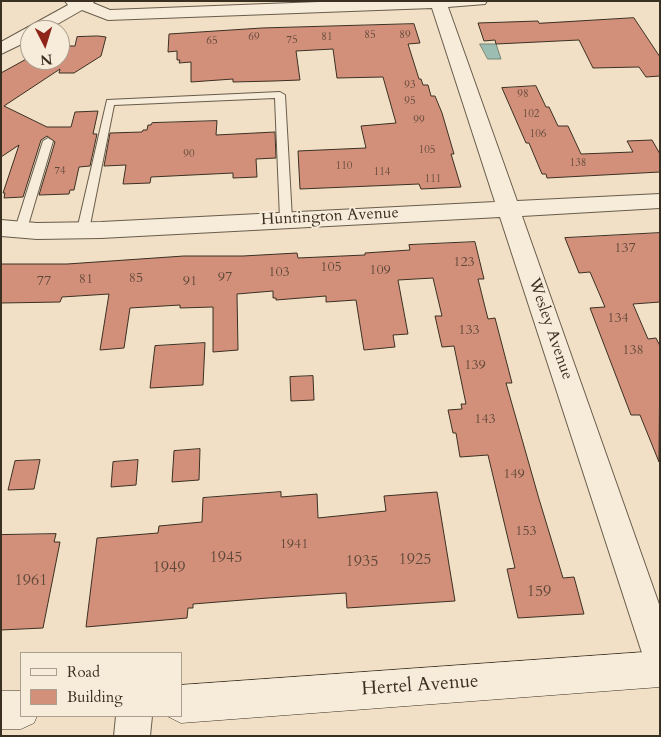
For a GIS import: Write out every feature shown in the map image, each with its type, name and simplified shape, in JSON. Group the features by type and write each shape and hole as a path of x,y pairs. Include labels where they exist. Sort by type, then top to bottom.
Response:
{"street":[{"path":"51,20 80,2 108,15 479,1"},
{"name":"Wesley Avenue","path":"438,2 660,656"},
{"path":"1,49 20,39"},
{"name":"Huntington Avenue","path":"11,229 84,230 660,201"},
{"name":"Hertel Avenue","path":"182,704 660,669"},
{"path":"1,710 20,710"},
{"path":"132,736 134,717"}],"lane":[{"path":"84,230 110,102 280,95 286,219"},
{"path":"11,229 48,141"}],"water":[{"path":"480,44 496,44 501,59 488,59"}],"building":[{"path":"634,18 660,57 660,76 646,77 639,67 593,68 579,40 496,44 495,40 484,41 478,23 538,21 539,23"},
{"path":"414,24 420,43 408,44 419,79 421,79 423,85 428,85 431,96 435,96 442,113 461,187 421,189 419,184 300,189 298,151 366,148 361,126 396,123 383,77 337,78 333,49 296,51 300,80 233,82 233,79 191,82 191,62 179,63 177,51 168,52 169,34 262,28"},
{"path":"77,37 106,37 101,56 74,73 59,73 60,70 70,70 70,46 75,46"},
{"path":"20,63 20,70 58,70 4,106 47,127 71,127 75,112 98,111 93,134 97,134 90,166 79,167 74,190 70,190 69,194 39,195 55,142 47,136 41,140 23,197 4,198 5,193 3,193 19,145 1,157 1,73"},
{"path":"536,86 558,126 568,126 581,154 633,152 627,141 652,140 660,154 660,172 547,178 546,174 542,174 529,143 526,143 502,88"},
{"path":"217,121 216,135 275,132 276,158 256,159 257,177 233,178 233,173 151,177 150,183 123,184 126,165 104,166 110,133 142,132 147,130 148,125 152,123"},
{"path":"660,233 660,302 633,304 648,339 656,338 660,346 659,462 640,415 631,415 590,308 605,307 590,272 579,273 565,238"},
{"path":"475,242 484,279 478,279 488,319 495,318 512,383 506,383 539,499 563,578 574,577 584,614 518,618 507,569 515,568 488,455 460,457 456,433 453,433 448,410 462,409 461,404 466,404 454,346 442,347 435,316 442,316 433,278 398,280 408,334 393,335 395,347 364,350 356,300 326,302 326,296 276,300 276,298 273,298 273,291 237,294 238,350 213,352 213,307 180,308 180,305 130,308 124,348 100,350 109,294 62,297 60,302 1,303 1,264 67,264 184,256 243,256 297,253 298,258 365,255 365,253 410,250 409,245"},
{"path":"205,343 203,385 150,388 155,346"},
{"path":"313,376 314,400 291,401 290,377"},
{"path":"200,449 199,480 172,482 174,451"},
{"path":"40,460 34,489 8,490 15,461"},
{"path":"138,460 136,485 111,487 113,462"},
{"path":"281,492 281,497 317,494 318,518 386,511 384,496 437,492 455,601 347,608 346,593 268,598 193,604 193,608 188,608 187,618 86,627 97,538 158,533 159,526 202,522 203,498"},
{"path":"56,534 54,542 60,542 43,628 1,630 1,535"}]}
